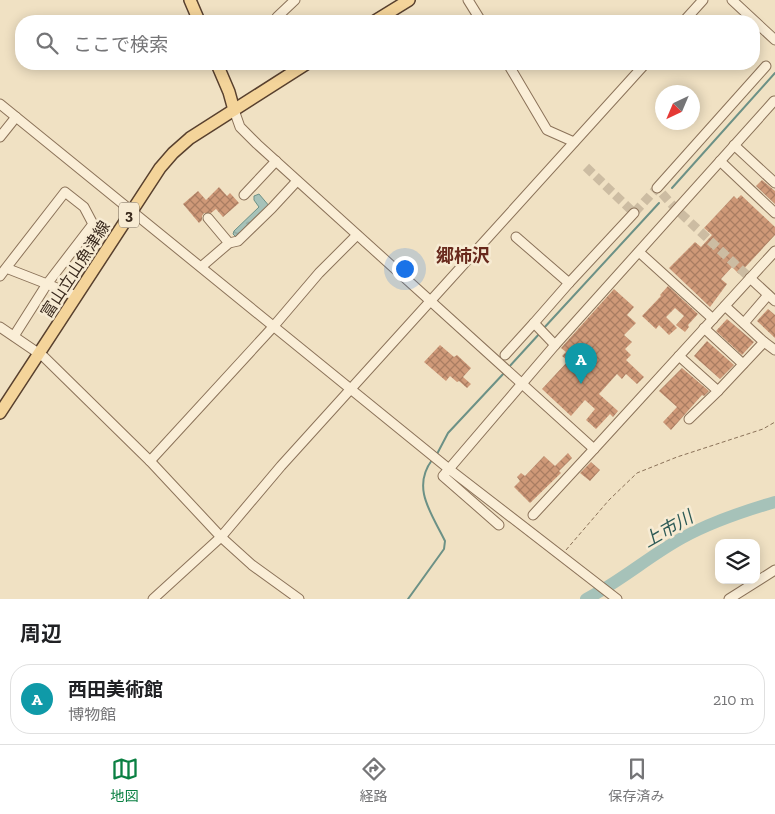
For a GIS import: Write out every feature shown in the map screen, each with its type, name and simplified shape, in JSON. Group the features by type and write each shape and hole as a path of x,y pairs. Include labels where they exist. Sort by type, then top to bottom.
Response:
{"main road":[{"path":"190,0 196,15"},
{"path":"385,15 409,0"},
{"path":"220,70 234,110"},
{"name":"富山立山魚津線","path":"0,413 160,168 173,152 190,138 297,70"}],"street":[{"path":"279,15 294,0"},
{"path":"468,0 478,15"},
{"path":"689,15 703,0"},
{"path":"732,0 748,15"},
{"path":"760,26 775,40"},
{"path":"657,188 766,66"},
{"path":"512,70 547,130 574,142"},
{"path":"153,599 221,537 350,389 640,70"},
{"path":"500,525 443,476 555,346 774,101"},
{"path":"0,104 448,469 617,599"},
{"path":"234,110 240,127 276,161 594,449"},
{"path":"0,137 16,116"},
{"path":"734,145 775,183"},
{"path":"244,196 276,161"},
{"path":"720,161 775,212"},
{"path":"201,267 229,243 238,241 297,180"},
{"path":"0,276 65,192 84,207 93,224 47,284 14,336"},
{"path":"504,355 634,213"},
{"path":"208,218 229,243"},
{"path":"150,461 273,327 319,273 357,235"},
{"path":"516,237 569,283"},
{"path":"533,515 775,251"},
{"path":"639,252 714,319"},
{"path":"6,268 76,296"},
{"path":"744,323 772,298 750,278"},
{"path":"725,306 775,350"},
{"path":"534,323 555,346"},
{"path":"0,327 39,353 150,461 221,537 252,565 299,599"},
{"path":"704,328 743,364"},
{"path":"689,419 764,342"},
{"path":"679,356 718,391"},
{"path":"729,599 775,570"}],"path":[{"path":"561,556 609,500 638,473 677,457 763,429 775,422"}],"water":[{"path":"259,194 270,207 237,238 233,234 234,231 259,207 254,200 254,196"}],"building":[{"path":"762,180 775,191 775,204 756,186"},
{"path":"219,187 227,196 230,193 239,203 223,217 216,209 211,213 204,213 199,223 183,204 198,191 206,200"},
{"path":"741,195 775,227 775,235 739,274 732,267 721,279 727,284 710,307 669,268 695,242 701,247 712,235 704,228 734,196 737,199"},
{"path":"668,286 698,314 688,325 689,327 685,332 676,325 684,316 675,308 666,317 677,328 669,335 659,325 656,329 642,316"},
{"path":"614,289 634,307 627,315 636,323 624,335 632,342 625,349 631,355 626,360 644,377 637,384 626,374 622,379 617,374 599,394 618,411 613,417 610,414 596,429 586,420 595,409 585,400 571,416 542,389 568,361 562,356 566,352 561,348"},
{"path":"768,309 775,315 775,338 757,321"},
{"path":"727,319 754,342 742,355 716,331"},
{"path":"707,341 734,365 720,379 694,356"},
{"path":"440,345 454,357 457,355 471,368 463,377 471,384 467,388 450,376 446,381 424,362"},
{"path":"682,368 709,391 704,396 702,395 671,430 663,422 677,407 659,391"},
{"path":"568,453 572,458 559,471 561,473 530,503 514,487 520,481 517,477 521,473 525,476 544,456 555,466"},
{"path":"591,462 600,470 590,481 580,473"}],"waterway":[{"path":"672,188 775,73"},
{"path":"543,329 659,203"},
{"path":"508,368 540,333"},
{"path":"437,454 448,433 505,372"},
{"path":"408,599 444,549 445,541 430,511 423,491 426,470 432,460"},
{"name":"上市川","path":"586,599 693,532 728,517 775,502"}],"tunnel":[{"path":"586,167 634,213 657,188 676,209 750,278"}],"place":[{"name":"西田美術館","path":"581,384"}],"district":[{"name":"郷柿沢","path":"463,256"}]}
